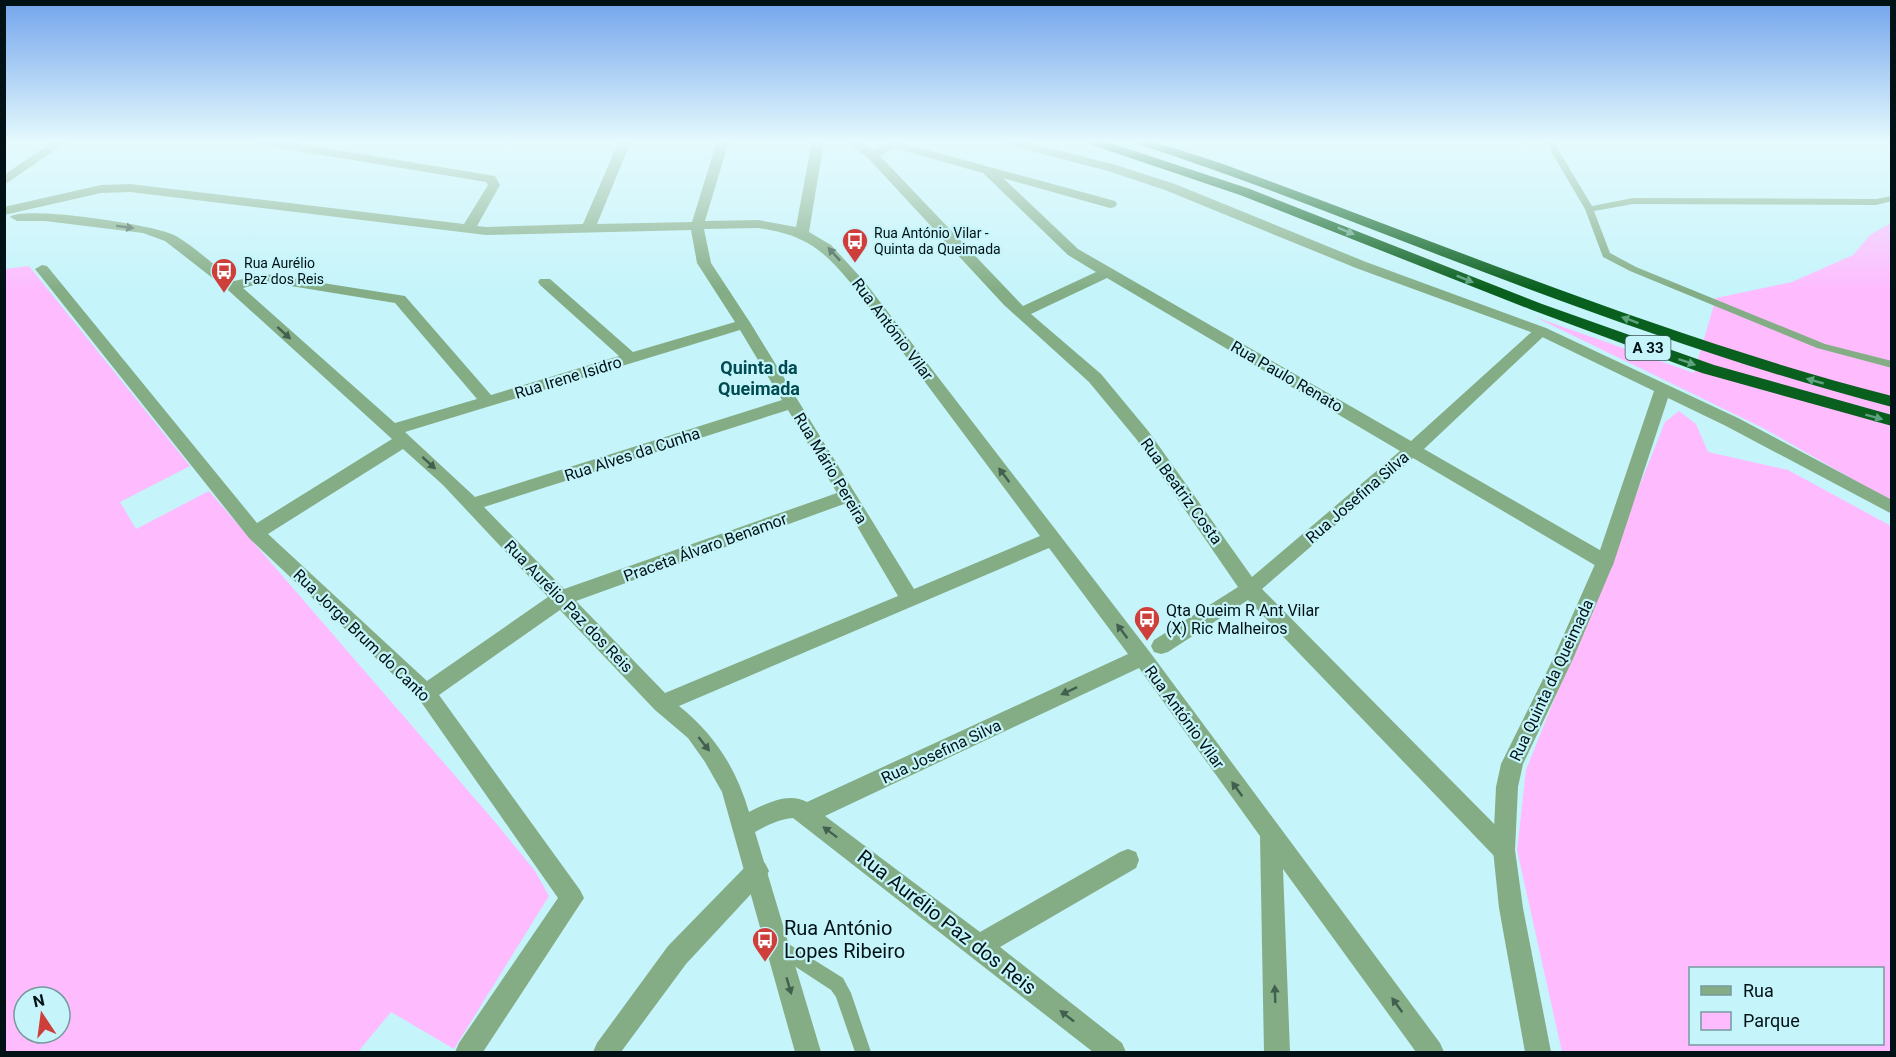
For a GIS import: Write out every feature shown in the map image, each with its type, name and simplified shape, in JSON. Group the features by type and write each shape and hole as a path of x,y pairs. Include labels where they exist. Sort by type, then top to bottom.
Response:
{"highway":[{"name":"A 33","path":"1239,190 1548,311 1708,369 1892,421"},
{"name":"A 33","path":"1284,190 1449,254 1727,353 1892,402"}],"street":[{"name":"Rua António Vilar","path":"4,212 95,190"},
{"path":"87,222 79,218 76,213 87,200 114,190"},
{"name":"Rua António Vilar","path":"150,190 502,231 758,224 802,232 827,247 1142,657 1431,1053"},
{"path":"468,228 491,190"},
{"path":"588,229 604,190"},
{"name":"Rua Mário Pereira","path":"708,190 697,226 704,263 744,324 909,597"},
{"path":"802,232 809,190"},
{"name":"Rua Beatriz Costa","path":"906,190 1021,313 1095,378 1143,436 1250,589 1504,850"},
{"name":"Rua Paulo Renato","path":"1008,190 1073,252 1605,562"},
{"path":"1062,190 1110,204"},
{"path":"1178,190 1370,268 1541,331 1802,458 1892,508"},
{"name":"Rua Aurélio Paz dos Reis","path":"4,219 39,216 160,234 170,238 233,287 472,504 662,704"},
{"name":"Rua Jorge Brum do Canto","path":"42,269 255,533 426,693 572,898 468,1053"},
{"path":"1021,313 1109,271"},
{"path":"233,287 245,281 266,278 399,298 488,401"},
{"path":"545,282 630,358"},
{"name":"Rua Irene Isidro","path":"255,533 398,435 488,401 744,324"},
{"name":"Rua Josefina Silva","path":"1161,646 1250,589 1412,450 1541,331"},
{"name":"Rua Quinta da Queimada","path":"1538,1053 1511,908 1504,850 1507,788 1512,764 1563,659 1605,562 1663,389"},
{"name":"Rua Alves da Cunha","path":"472,504 792,403"},
{"name":"Praceta Álvaro Benamor","path":"426,693 562,598 848,496"},
{"path":"808,1053 732,790 713,755 695,731 662,704 909,597 1052,539"},
{"name":"Rua Josefina Silva","path":"806,814 1142,657"},
{"name":"Rua Aurélio Paz dos Reis","path":"743,827 783,807 796,808 806,814 979,946 1113,1053"},
{"path":"1271,836 1277,1053"},
{"path":"979,946 1128,860"},
{"path":"606,1053 677,955 757,871"}],"lane":[{"path":"1578,190 1589,209 1606,255 1633,269 1821,346 1892,365"},
{"path":"1589,209 1633,201 1876,202 1892,198"},
{"path":"778,945 837,984 843,993 863,1053"}],"green space":[{"path":"1891,223 1891,501 1763,428 1535,317 1694,373 1716,298 1792,282 1853,255 1870,235"},
{"path":"29,266 190,466 120,502 136,529 209,491 495,822 535,871 549,896 454,1049 391,1012 358,1052 5,1052 4,269"},
{"path":"1679,411 1696,424 1708,452 1788,470 1891,526 1891,1052 1562,1052 1517,850 1526,770 1665,422"}],"place":[{"name":"Rua António Vilar - Quinta da Queimada","path":"855,264"},
{"name":"Rua Aurélio Paz dos Reis","path":"224,294"},
{"name":"Qta Queim R Ant Vilar (X) Ric Malheiros","path":"1147,642"},
{"name":"Rua António Lopes Ribeiro","path":"765,963"}],"district":[{"name":"Quinta da Queimada","path":"759,378"}]}
